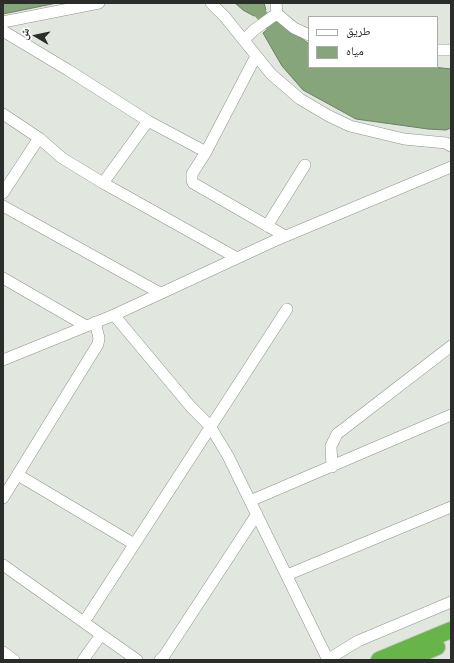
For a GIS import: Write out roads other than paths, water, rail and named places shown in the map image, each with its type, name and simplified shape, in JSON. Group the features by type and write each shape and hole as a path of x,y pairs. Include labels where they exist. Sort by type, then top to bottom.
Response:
{"highway":[{"path":"379,660 451,630"},
{"path":"408,660 451,642"}],"street":[{"path":"3,22 99,3"},
{"path":"211,3 225,17 271,74 300,99 350,126 404,139 446,143 451,146"},
{"path":"244,40 254,30 275,15 276,3"},
{"path":"275,15 294,28 308,35"},
{"path":"3,31 68,70 148,122 206,152"},
{"path":"438,50 451,50"},
{"path":"256,56 206,152 192,174 192,180 193,183 285,236"},
{"path":"3,114 39,138 62,158 103,183 237,258"},
{"path":"103,183 148,122"},
{"path":"3,193 39,138"},
{"path":"267,226 304,165"},
{"path":"4,358 114,315 285,236 451,167"},
{"path":"3,206 160,293"},
{"path":"3,278 91,324 99,338 98,344 3,498"},
{"path":"84,622 287,309"},
{"path":"114,315 191,407 210,426 228,456 328,660 358,641 451,602"},
{"path":"332,467 331,446 337,434 451,346"},
{"path":"250,501 451,415"},
{"path":"18,475 134,544"},
{"path":"287,575 451,507"},
{"path":"160,660 257,514"},
{"path":"5,570 84,622 137,660"},
{"path":"83,660 101,635"},
{"path":"3,652 14,660"}],"water":[{"path":"3,3 57,3 3,14"},
{"path":"235,3 264,3 266,10 254,16 243,10"},
{"path":"278,21 308,43 308,68 438,68 451,69 451,128 446,130 428,129 356,119 303,90 282,66 263,33"}],"waterway":[{"path":"253,3 281,38"}]}
